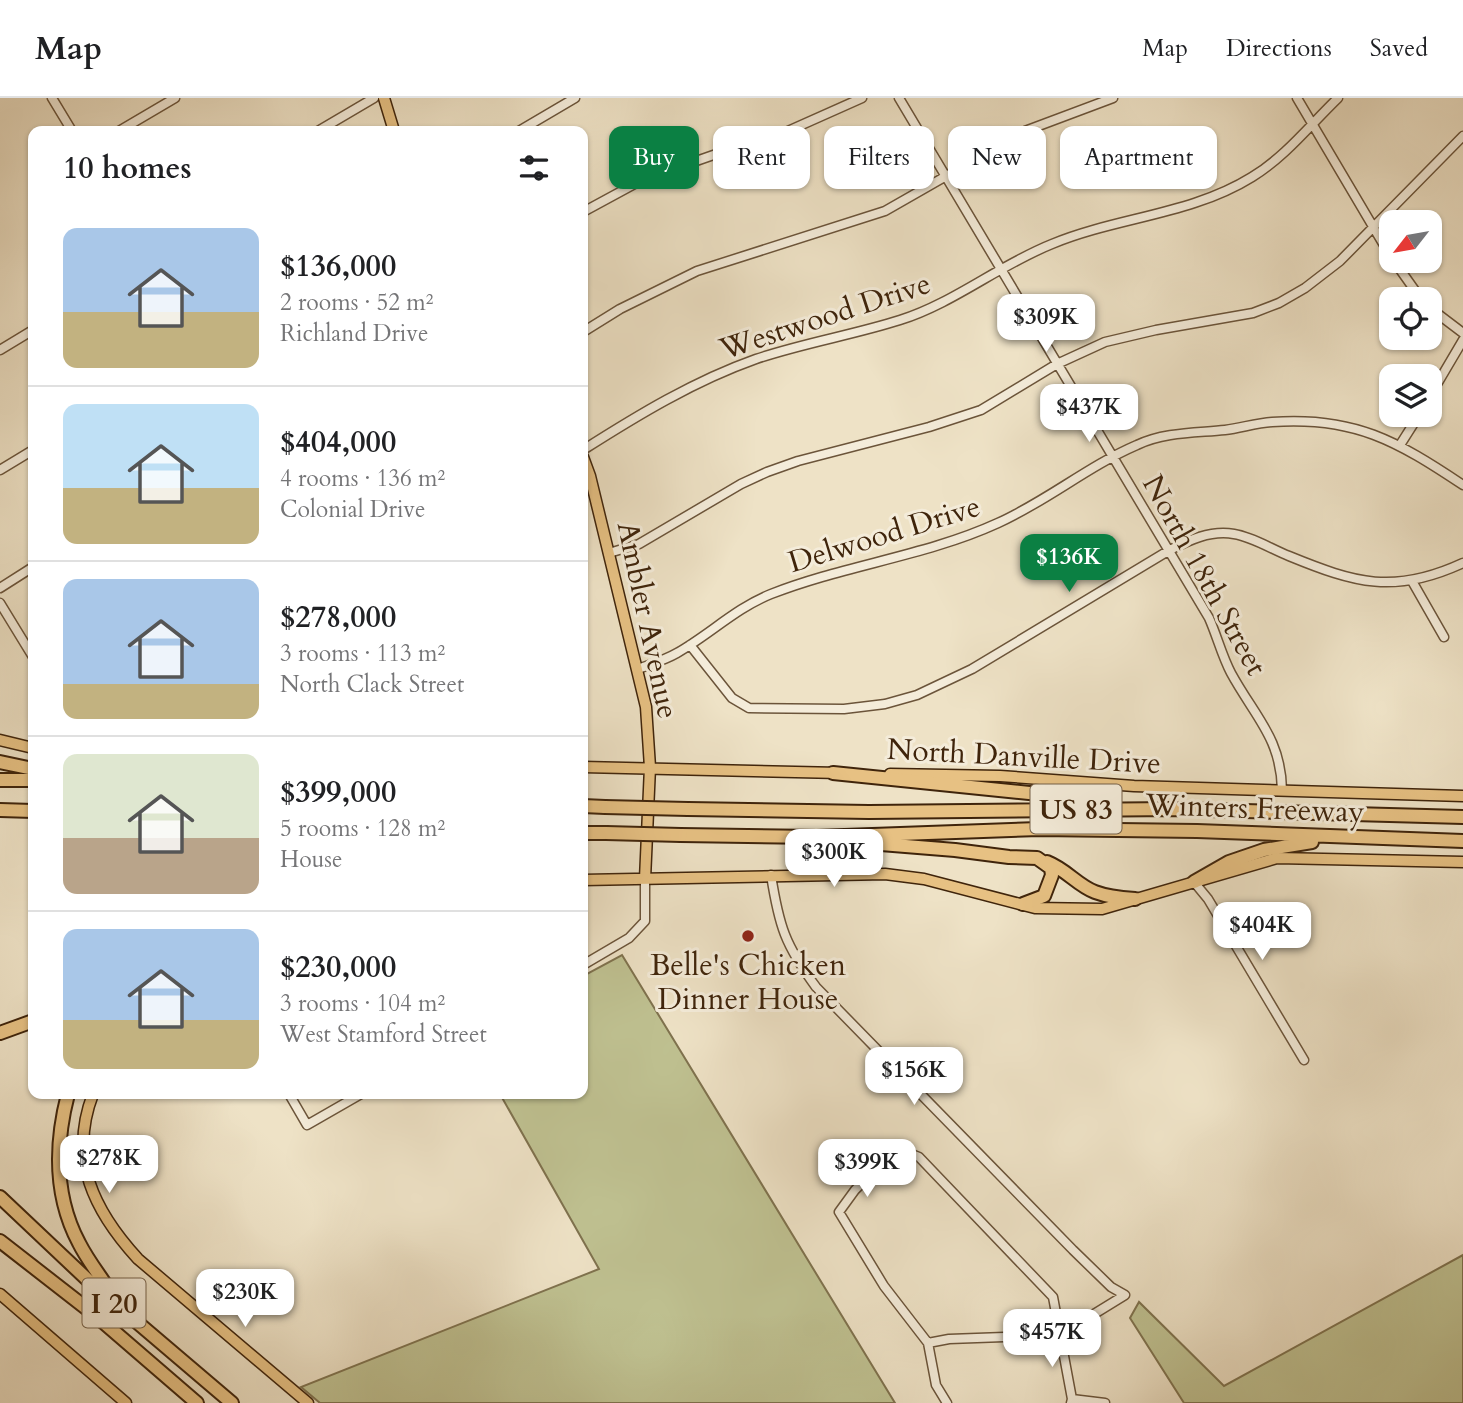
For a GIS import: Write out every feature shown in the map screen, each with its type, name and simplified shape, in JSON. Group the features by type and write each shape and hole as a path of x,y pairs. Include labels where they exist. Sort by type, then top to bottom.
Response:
{"highway":[{"path":"0,762 28,768"},
{"path":"833,772 1039,794 1116,809"},
{"path":"0,780 28,780"},
{"name":"Winters Freeway","path":"588,806 869,812 1116,809 1463,817"},
{"path":"0,810 28,811"},
{"name":"Winters Freeway","path":"588,833 817,837 1039,829 1196,831 1463,841"},
{"path":"817,837 1037,858 1062,868 1094,892 1135,899"},
{"path":"1194,882 1229,862 1264,850 1358,838"},
{"path":"1023,904 1044,896 1049,887 1051,868 1037,858"},
{"path":"0,1033 28,1023"},
{"path":"67,1099 58,1158 62,1195 69,1222 79,1244 119,1308"},
{"name":"I 20","path":"0,1197 119,1308 232,1403"},
{"name":"I 20","path":"0,1241 95,1315 197,1403"}],"main road":[{"path":"384,98 392,126"},
{"name":"Ambler Avenue","path":"588,471 646,707 650,768 645,879"},
{"path":"0,740 28,747"},
{"name":"North Danville Drive","path":"588,767 1000,776 1133,786 1463,796"},
{"path":"588,880 885,874 924,878 1035,908 1102,909 1277,858 1463,862"},
{"path":"92,1099 85,1126 86,1169 95,1201 114,1233 138,1259 308,1403"},
{"path":"0,1294 125,1403"}],"street":[{"path":"52,98 69,126"},
{"path":"127,126 175,98"},
{"path":"326,126 374,98"},
{"path":"527,126 575,98"},
{"path":"588,209 642,180 722,152 770,139 862,98"},
{"name":"North 18th Street","path":"900,98 1209,618 1231,673 1276,749 1281,767 1282,790"},
{"path":"588,329 620,309 697,271 864,220 885,211 1025,131 1114,98"},
{"path":"1297,98 1379,237"},
{"name":"Westwood Drive","path":"588,447 659,403 715,375 759,358 900,320 943,303 1049,245 1089,230 1194,204 1219,195 1253,177 1282,155 1338,98"},
{"path":"609,553 639,544 741,484 767,472 981,410 1057,364 1105,342 1253,313 1279,303 1324,275 1360,243 1463,136"},
{"path":"1442,316 1463,333"},
{"path":"0,350 28,333"},
{"path":"1442,376 1463,341"},
{"name":"Delwood Drive","path":"638,669 664,660 768,596 796,585 963,539 1027,509 1114,457 1152,439 1270,422 1305,421 1348,425 1401,445 1463,485"},
{"path":"1401,445 1412,427"},
{"path":"0,470 28,453"},
{"path":"690,645 732,698 749,708 844,709 884,704 917,695 972,669 1168,551 1198,536 1234,534 1341,577 1372,583 1412,580 1445,572 1463,563"},
{"path":"0,588 28,570"},
{"path":"1412,580 1444,637"},
{"path":"0,603 28,649"},
{"path":"771,875 780,928 796,960 816,987 1073,1250 1111,1287 1125,1296 1060,1335 949,1339 928,1343"},
{"path":"588,962 629,938 645,921 645,879"},
{"path":"1194,882 1208,899 1304,1060"},
{"path":"292,1099 307,1125 352,1099"},
{"path":"947,1403 936,1385 928,1343 884,1286 839,1212 855,1190 897,1148 919,1157 1053,1297 1072,1401 1105,1403"}],"green space":[{"path":"622,955 895,1403 320,1403 301,1387 599,1269 503,1099 588,1099 588,973"},
{"path":"1463,1255 1463,1403 1184,1403 1130,1318 1139,1302 1224,1386"}],"place":[{"name":"Belle's Chicken Dinner House","path":"748,936"}]}
